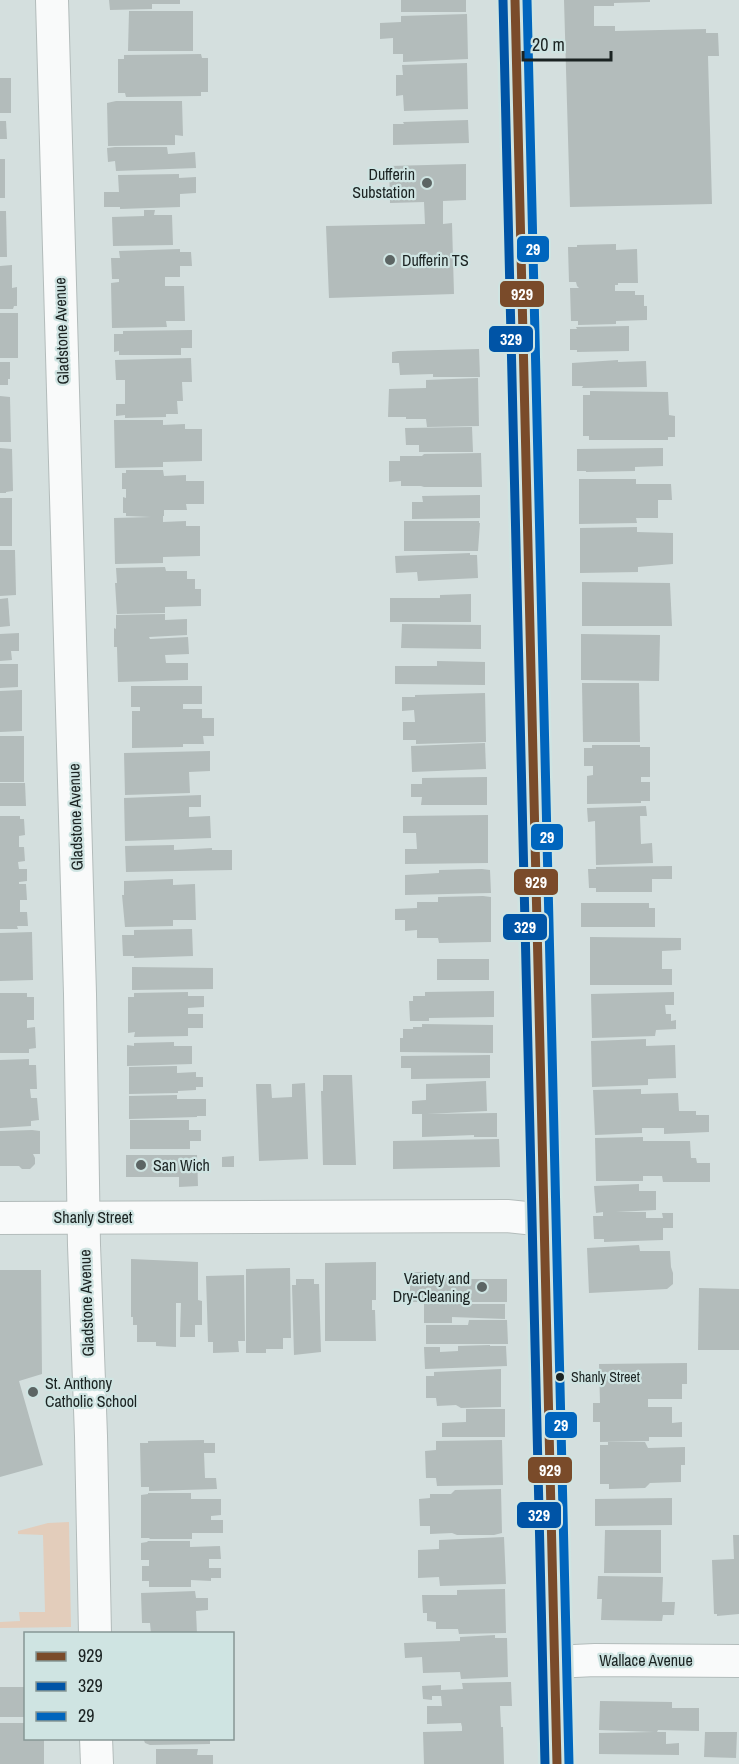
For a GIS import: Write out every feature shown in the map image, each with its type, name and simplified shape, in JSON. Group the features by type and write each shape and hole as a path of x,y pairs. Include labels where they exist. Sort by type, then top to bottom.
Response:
{"main road":[{"path":"515,0 556,1764"}],"street":[{"name":"Gladstone Avenue","path":"52,0 80,994 95,1632"},
{"name":"Shanly Street","path":"0,1218 507,1216 545,1220"},
{"name":"Wallace Avenue","path":"554,1662 739,1661"},
{"path":"96,1740 97,1764"}],"shaded area":[{"path":"69,1522 71,1627 0,1628 0,1622 20,1621 19,1612 45,1612 43,1535 18,1534 18,1531 48,1523"}],"building":[{"path":"109,0 180,0 180,4 152,4 152,9 110,10"},
{"path":"401,0 466,0 466,12 401,12"},
{"path":"564,0 650,0 650,2 614,3 614,6 594,6 594,26 615,26 615,31 706,29 706,33 718,33 719,56 708,56 712,204 570,207"},
{"path":"129,11 193,11 193,51 128,51"},
{"path":"467,14 468,59 403,62 403,54 393,54 393,38 380,39 380,23 401,22 401,16"},
{"path":"201,54 202,58 208,58 208,92 201,92 201,96 126,97 125,93 118,93 118,59 124,59 124,55"},
{"path":"467,63 468,109 404,111 403,95 396,96 396,75 403,75 402,65"},
{"path":"0,78 11,78 11,113 0,113"},
{"path":"182,101 183,136 175,135 175,145 108,146 107,103"},
{"path":"468,120 469,143 393,145 393,124"},
{"path":"0,121 6,121 7,139 0,139"},
{"path":"167,147 168,154 195,152 196,168 116,171 115,161 108,162 107,148"},
{"path":"0,159 5,159 5,198 0,198"},
{"name":"Dufferin TS","path":"466,164 466,200 443,201 443,224 452,223 454,294 329,298 326,226 425,224 424,202 390,203 389,166"},
{"path":"179,174 179,178 196,177 196,193 180,194 180,207 120,209 120,207 104,207 104,192 119,192 118,175"},
{"path":"144,210 155,210 154,215 172,215 173,245 113,246 112,217 144,216"},
{"path":"0,211 6,211 7,257 0,257"},
{"path":"616,244 616,250 637,249 638,283 618,283 615,285 615,291 635,291 635,295 644,295 647,320 578,325 578,321 571,321 570,288 579,288 576,282 569,282 568,247"},
{"path":"180,249 180,252 191,252 192,266 180,266 180,277 165,277 165,286 184,286 185,321 166,321 167,327 112,328 111,283 119,282 119,279 112,279 111,258 120,258 119,251"},
{"path":"12,265 12,288 17,287 17,306 13,309 0,309 0,266"},
{"path":"0,313 18,313 18,358 0,358"},
{"path":"629,326 629,351 577,352 577,350 570,350 570,329"},
{"path":"192,330 192,348 181,348 181,355 119,355 119,351 114,352 114,334 123,334 123,331"},
{"path":"479,349 480,377 433,377 433,374 400,375 399,363 392,363 392,352 398,351"},
{"path":"191,358 192,382 182,382 183,401 177,401 178,414 166,414 166,417 125,418 125,415 116,416 116,404 125,404 125,380 116,380 115,360"},
{"path":"618,360 618,362 646,361 647,387 582,388 583,386 572,386 572,363"},
{"path":"0,362 10,362 8,385 0,385"},
{"path":"478,378 479,426 427,427 426,419 388,417 389,389 426,388 426,380"},
{"path":"590,391 668,392 669,415 675,416 675,437 668,437 668,440 589,440 589,436 583,436 583,395 590,395"},
{"path":"0,396 10,397 11,442 0,442"},
{"path":"114,420 163,420 163,425 185,424 185,429 202,429 202,461 163,462 163,467 115,468"},
{"path":"472,427 473,452 419,452 419,445 406,445 405,428"},
{"path":"0,448 12,449 13,491 6,493 0,493"},
{"path":"663,448 663,466 635,467 635,471 577,471 577,449"},
{"path":"481,453 482,487 401,486 401,481 389,482 389,461 400,461 400,456"},
{"path":"126,470 163,470 164,476 186,475 186,481 204,481 204,504 186,504 187,510 164,510 163,516 163,522 186,521 186,526 200,526 200,556 163,557 163,563 115,564 114,518 151,517 126,516 126,513 123,513 123,497 126,498 126,489 122,489 122,473 126,473"},
{"path":"579,479 636,479 636,484 671,484 672,500 658,500 658,518 636,518 637,523 579,524"},
{"path":"480,495 480,518 412,519 412,502 423,502 422,496"},
{"path":"0,498 12,498 12,546 0,546"},
{"path":"404,521 479,521 478,551 404,551"},
{"path":"637,527 637,532 673,533 673,564 638,567 638,572 580,573 580,528"},
{"path":"0,550 15,550 16,595 0,596"},
{"path":"470,553 470,555 477,555 478,578 418,581 417,572 396,573 395,556"},
{"path":"165,567 166,571 187,571 187,579 195,579 195,589 201,589 201,606 165,607 165,613 117,614 116,568"},
{"path":"582,582 670,583 672,626 582,626"},
{"path":"471,594 471,622 390,622 390,598 440,598 440,595"},
{"path":"8,598 10,626 0,627 0,599"},
{"path":"165,614 165,620 187,619 187,635 149,637 150,639 188,637 189,654 165,655 166,663 188,663 188,680 118,682 117,647 114,647 116,615"},
{"path":"402,624 481,625 481,649 401,648"},
{"path":"19,633 19,651 11,651 12,660 0,661 0,634"},
{"path":"581,634 660,635 659,681 581,680"},
{"path":"437,661 485,662 485,685 395,684 395,666 437,666"},
{"path":"0,664 18,664 18,687 0,688"},
{"path":"582,683 639,683 640,742 583,742"},
{"path":"131,686 202,686 202,704 183,704 183,709 202,709 202,718 214,718 214,736 203,736 204,744 183,744 183,747 132,748 132,711 140,711 140,707 131,707"},
{"path":"22,690 22,731 0,732 0,691"},
{"path":"485,693 486,742 416,744 416,740 403,740 403,722 415,722 414,710 402,711 402,697"},
{"path":"0,736 24,736 24,782 0,782"},
{"path":"485,743 486,769 412,772 411,746"},
{"path":"592,745 650,747 650,777 641,777 641,782 650,782 650,801 587,804 587,776 593,775 593,766 584,766 584,748 592,748"},
{"path":"210,751 210,771 189,772 190,793 125,795 124,753"},
{"path":"487,777 487,805 421,805 422,797 411,797 411,784 422,784 422,778"},
{"path":"0,783 25,783 26,806 0,806"},
{"path":"201,795 201,807 189,807 189,817 210,816 211,838 125,841 124,798"},
{"path":"646,806 647,816 640,816 641,844 652,843 653,863 596,865 595,821 588,822 587,808"},
{"path":"488,815 488,863 405,864 405,849 417,849 416,833 403,833 403,816"},
{"path":"0,816 20,816 20,819 24,819 25,835 19,836 19,847 24,847 25,861 18,862 19,869 27,869 27,881 19,882 19,884 26,884 27,900 20,900 20,912 27,912 28,926 17,926 18,929 0,929"},
{"path":"174,845 174,850 212,848 212,850 232,850 232,870 126,872 125,846"},
{"path":"672,866 672,879 652,879 652,892 596,892 596,888 589,888 588,869"},
{"path":"439,870 490,870 491,893 405,895 405,875 439,873"},
{"path":"173,879 173,885 195,884 196,920 173,920 173,926 125,927 122,895 124,895 124,881"},
{"path":"438,897 491,897 491,942 439,943 438,938 417,938 417,930 405,931 405,920 395,920 395,909 417,908 417,902 438,902"},
{"path":"581,903 649,903 649,908 655,908 655,927 581,927"},
{"path":"192,929 193,956 134,958 134,956 123,956 122,935 134,935 134,930"},
{"path":"32,932 33,980 0,981 0,933"},
{"path":"590,937 681,938 681,950 662,951 662,969 672,969 672,985 590,985"},
{"path":"437,959 489,959 489,980 437,980"},
{"path":"132,967 213,968 213,989 132,990"},
{"path":"494,991 494,1017 429,1018 429,1021 410,1021 409,1001 413,1001 413,996 425,996 425,992"},
{"path":"188,992 188,996 204,996 204,1007 188,1008 188,1014 203,1014 203,1028 188,1028 188,1036 134,1037 135,1032 128,1033 128,997 134,997 134,993"},
{"path":"674,992 674,1005 665,1005 666,1014 671,1014 671,1021 676,1020 676,1029 656,1030 655,1036 592,1038 591,994"},
{"path":"0,993 27,993 27,997 34,997 34,1020 27,1020 27,1028 35,1027 36,1048 29,1049 29,1053 0,1053"},
{"path":"422,1024 493,1025 493,1053 400,1052 400,1038 403,1038 403,1029 422,1027"},
{"path":"646,1039 646,1046 675,1045 676,1078 648,1079 648,1085 592,1087 591,1041"},
{"path":"174,1042 174,1046 192,1046 192,1064 127,1066 127,1045"},
{"path":"490,1055 490,1078 411,1079 411,1068 401,1068 401,1056"},
{"path":"29,1059 29,1065 36,1065 37,1089 30,1089 31,1098 37,1098 39,1120 31,1121 31,1126 0,1128 0,1060"},
{"path":"177,1066 177,1073 196,1072 196,1077 203,1077 203,1087 196,1087 196,1090 178,1091 178,1093 129,1094 129,1067"},
{"path":"323,1075 352,1075 356,1165 323,1165 321,1091 323,1091"},
{"path":"486,1081 487,1111 427,1114 497,1113 497,1137 474,1137 474,1135 422,1137 422,1114 412,1114 412,1101 426,1100 426,1084"},
{"path":"305,1083 308,1159 259,1161 256,1084 271,1084 272,1098 292,1097 292,1084"},
{"path":"641,1089 641,1094 678,1093 679,1111 696,1111 696,1115 709,1115 709,1132 664,1134 664,1128 642,1128 642,1133 595,1135 593,1090"},
{"path":"177,1095 177,1099 206,1099 206,1116 129,1119 129,1096"},
{"path":"130,1120 189,1120 189,1130 201,1130 201,1141 190,1141 190,1149 130,1149"},
{"path":"0,1131 40,1131 40,1154 33,1154 35,1164 30,1169 22,1169 19,1166 0,1166"},
{"path":"643,1137 643,1141 690,1141 691,1158 696,1158 697,1163 710,1163 710,1182 663,1182 662,1176 643,1176 643,1181 596,1181 595,1138"},
{"path":"499,1139 500,1167 393,1169 393,1141"},
{"path":"126,1155 197,1155 198,1186 179,1187 179,1177 126,1177"},
{"path":"234,1156 234,1167 222,1167 222,1157"},
{"path":"639,1184 639,1191 656,1191 656,1210 616,1212 646,1212 646,1218 663,1218 662,1213 673,1213 673,1228 663,1228 663,1240 604,1242 604,1239 594,1239 593,1216 603,1216 603,1212 596,1213 594,1186"},
{"path":"639,1245 640,1251 670,1251 673,1284 667,1289 589,1293 587,1248"},
{"path":"131,1259 198,1262 198,1300 202,1301 202,1325 195,1325 195,1337 180,1337 181,1303 176,1303 176,1347 156,1346 156,1342 137,1342 137,1325 133,1325 133,1317 131,1317"},
{"path":"376,1262 376,1300 372,1300 372,1310 375,1310 376,1341 325,1341 325,1263"},
{"path":"290,1268 291,1338 283,1338 283,1349 266,1349 266,1353 246,1353 246,1269"},
{"path":"0,1270 41,1270 42,1374 19,1381 43,1465 0,1477"},
{"path":"411,1272 427,1272 427,1277 450,1277 450,1279 507,1279 507,1302 410,1302"},
{"path":"244,1275 245,1341 238,1341 239,1352 213,1353 213,1342 208,1342 206,1276"},
{"path":"296,1279 314,1279 314,1284 319,1284 321,1352 294,1355 292,1285 296,1285"},
{"path":"699,1288 739,1289 739,1350 698,1350"},
{"path":"424,1304 505,1304 505,1319 452,1317 452,1323 424,1323"},
{"path":"469,1320 507,1320 508,1344 426,1344 426,1325 468,1325"},
{"path":"458,1346 506,1346 507,1366 425,1369 424,1347 440,1347 440,1352 458,1351"},
{"path":"687,1363 687,1384 682,1384 682,1399 648,1399 648,1407 672,1407 672,1423 682,1422 682,1437 649,1437 649,1441 600,1442 600,1422 593,1422 593,1403 600,1403 599,1364"},
{"path":"501,1369 501,1407 437,1406 436,1398 426,1398 426,1376 434,1376 434,1372"},
{"path":"466,1409 505,1409 505,1437 442,1437 442,1423 466,1422"},
{"path":"204,1440 204,1443 215,1443 215,1453 204,1453 205,1478 216,1478 217,1489 149,1491 149,1487 141,1487 140,1443"},
{"path":"502,1440 503,1485 437,1486 436,1478 426,1478 425,1451 436,1450 436,1441"},
{"path":"608,1442 645,1442 648,1448 685,1447 685,1465 681,1465 681,1482 650,1483 645,1488 609,1489 609,1484 600,1484 600,1445 608,1445"},
{"path":"501,1489 502,1533 494,1535 430,1534 430,1526 420,1526 419,1499 430,1498 430,1494 451,1494 455,1490"},
{"path":"191,1493 191,1499 221,1499 221,1515 211,1516 211,1520 223,1520 223,1533 192,1533 192,1539 141,1538 141,1495"},
{"path":"672,1498 672,1525 595,1526 595,1499"},
{"path":"605,1530 661,1530 661,1573 604,1573"},
{"path":"733,1535 739,1535 739,1614 717,1616 714,1614 712,1560 734,1559"},
{"path":"504,1537 506,1584 440,1586 439,1577 418,1578 418,1550 439,1549 439,1540"},
{"path":"190,1541 190,1547 220,1546 221,1559 209,1559 209,1568 221,1568 221,1578 211,1578 211,1581 191,1580 191,1587 149,1587 149,1581 142,1581 142,1566 149,1566 149,1560 141,1560 141,1543"},
{"path":"598,1576 663,1577 662,1602 675,1602 674,1615 663,1615 662,1621 601,1620 602,1599 597,1599"},
{"path":"505,1589 506,1633 459,1634 458,1629 436,1629 436,1622 427,1621 427,1613 423,1613 422,1595 457,1595 457,1590"},
{"path":"195,1591 196,1598 208,1598 208,1610 196,1611 197,1632 151,1632 150,1623 142,1623 141,1593"},
{"path":"495,1635 495,1638 507,1638 508,1677 461,1679 460,1672 423,1673 422,1657 405,1658 404,1643 460,1641 460,1637"},
{"path":"511,1682 512,1706 500,1706 504,1764 424,1764 423,1732 462,1731 462,1727 461,1723 427,1724 427,1706 442,1706 441,1696 432,1696 432,1700 423,1699 422,1686 441,1685 441,1690 463,1689 462,1683"},
{"path":"0,1687 24,1687 24,1717 0,1717"},
{"path":"600,1701 672,1702 672,1708 699,1708 699,1731 658,1730 657,1732 666,1732 666,1744 679,1743 679,1755 599,1754 599,1733 654,1732 599,1730"},
{"path":"0,1723 24,1723 24,1740 44,1740 44,1764 0,1764"},
{"path":"705,1732 737,1732 736,1758 704,1757"},
{"path":"144,1740 210,1740 210,1744 150,1745"},
{"path":"156,1749 198,1749 197,1755 213,1755 213,1764 156,1764"}],"transit line":[{"name":"329","path":"503,0 545,1764"},
{"name":"929","path":"515,0 557,1764"},
{"name":"29","path":"527,0 569,1764"}],"place":[{"name":"Dufferin Substation","path":"427,183"},
{"name":"Dufferin TS","path":"390,260"},
{"name":"San Wich","path":"141,1165"},
{"name":"Variety and Dry-Cleaning","path":"482,1287"},
{"name":"Shanly Street","path":"560,1377"},
{"name":"St. Anthony Catholic School","path":"33,1392"}]}
